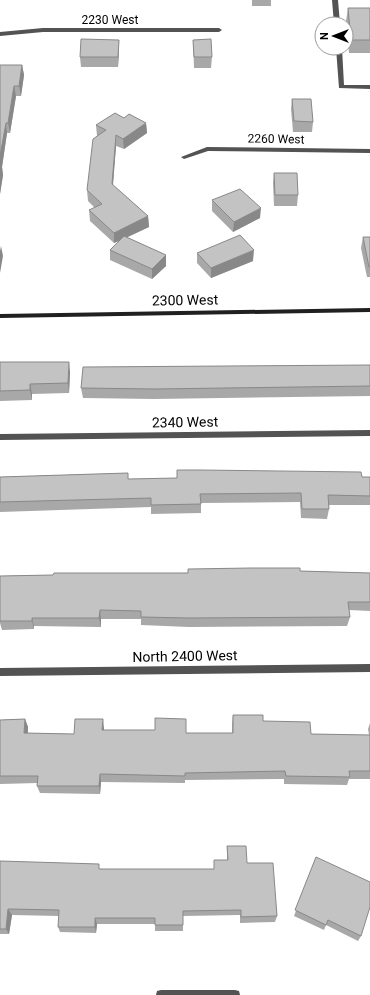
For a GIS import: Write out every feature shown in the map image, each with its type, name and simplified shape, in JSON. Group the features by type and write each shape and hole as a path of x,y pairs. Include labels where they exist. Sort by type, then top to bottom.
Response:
{"main road":[{"name":"2300 West","path":"0,316 370,310"}],"street":[{"path":"335,0 336,16"},
{"name":"2230 West","path":"0,34 43,30 219,30"},
{"path":"339,56 341,87 370,87"},
{"name":"2260 West","path":"184,157 207,149 370,151"},
{"name":"2340 West","path":"0,437 370,433"},
{"name":"North 2400 West","path":"0,672 370,668"},
{"path":"161,995 235,995"}],"building":[{"path":"348,8 370,8 370,40 354,40 354,16 349,16"},
{"path":"81,39 119,40 118,57 80,57"},
{"path":"211,39 212,57 194,57 193,40"},
{"path":"0,65 22,65 19,86 14,86 8,123 6,123 0,156"},
{"path":"292,99 311,99 313,122 294,121"},
{"path":"115,113 124,118 129,114 146,123 123,139 116,135 112,184 148,216 114,233 89,210 102,204 87,190 93,139 106,130 96,125"},
{"path":"274,173 297,173 298,195 275,195"},
{"path":"240,189 261,208 234,222 212,200"},
{"path":"240,235 254,250 211,268 197,253"},
{"path":"124,236 166,255 152,269 110,250"},
{"path":"363,237 370,237 370,267 369,267"},
{"path":"0,362 69,362 68,383 30,384 30,390 0,391"},
{"path":"370,365 370,386 154,389 81,388 83,367"},
{"path":"177,470 361,472 362,477 370,477 370,496 328,495 329,509 302,509 301,493 200,494 201,504 151,505 151,498 0,502 0,477 128,473 128,479 177,478"},
{"path":"300,568 300,571 370,573 370,602 348,602 350,617 141,617 141,611 100,610 99,618 32,618 32,621 0,621 0,576 53,575 54,573 188,573 188,569"},
{"path":"233,715 263,715 263,721 310,722 311,734 370,735 370,771 349,771 350,777 286,776 285,771 185,773 185,776 100,774 99,786 37,786 38,776 0,776 0,720 25,719 24,733 74,734 75,719 103,719 102,730 155,730 155,718 186,719 186,733 233,733"},
{"path":"227,846 246,846 247,863 273,863 277,916 241,917 241,910 183,911 183,925 155,925 155,918 95,918 95,927 58,927 59,910 8,909 6,929 0,929 0,861 99,864 99,869 214,869 214,860 228,860"},
{"path":"316,857 370,882 370,907 361,936 328,920 326,925 295,910"}]}
